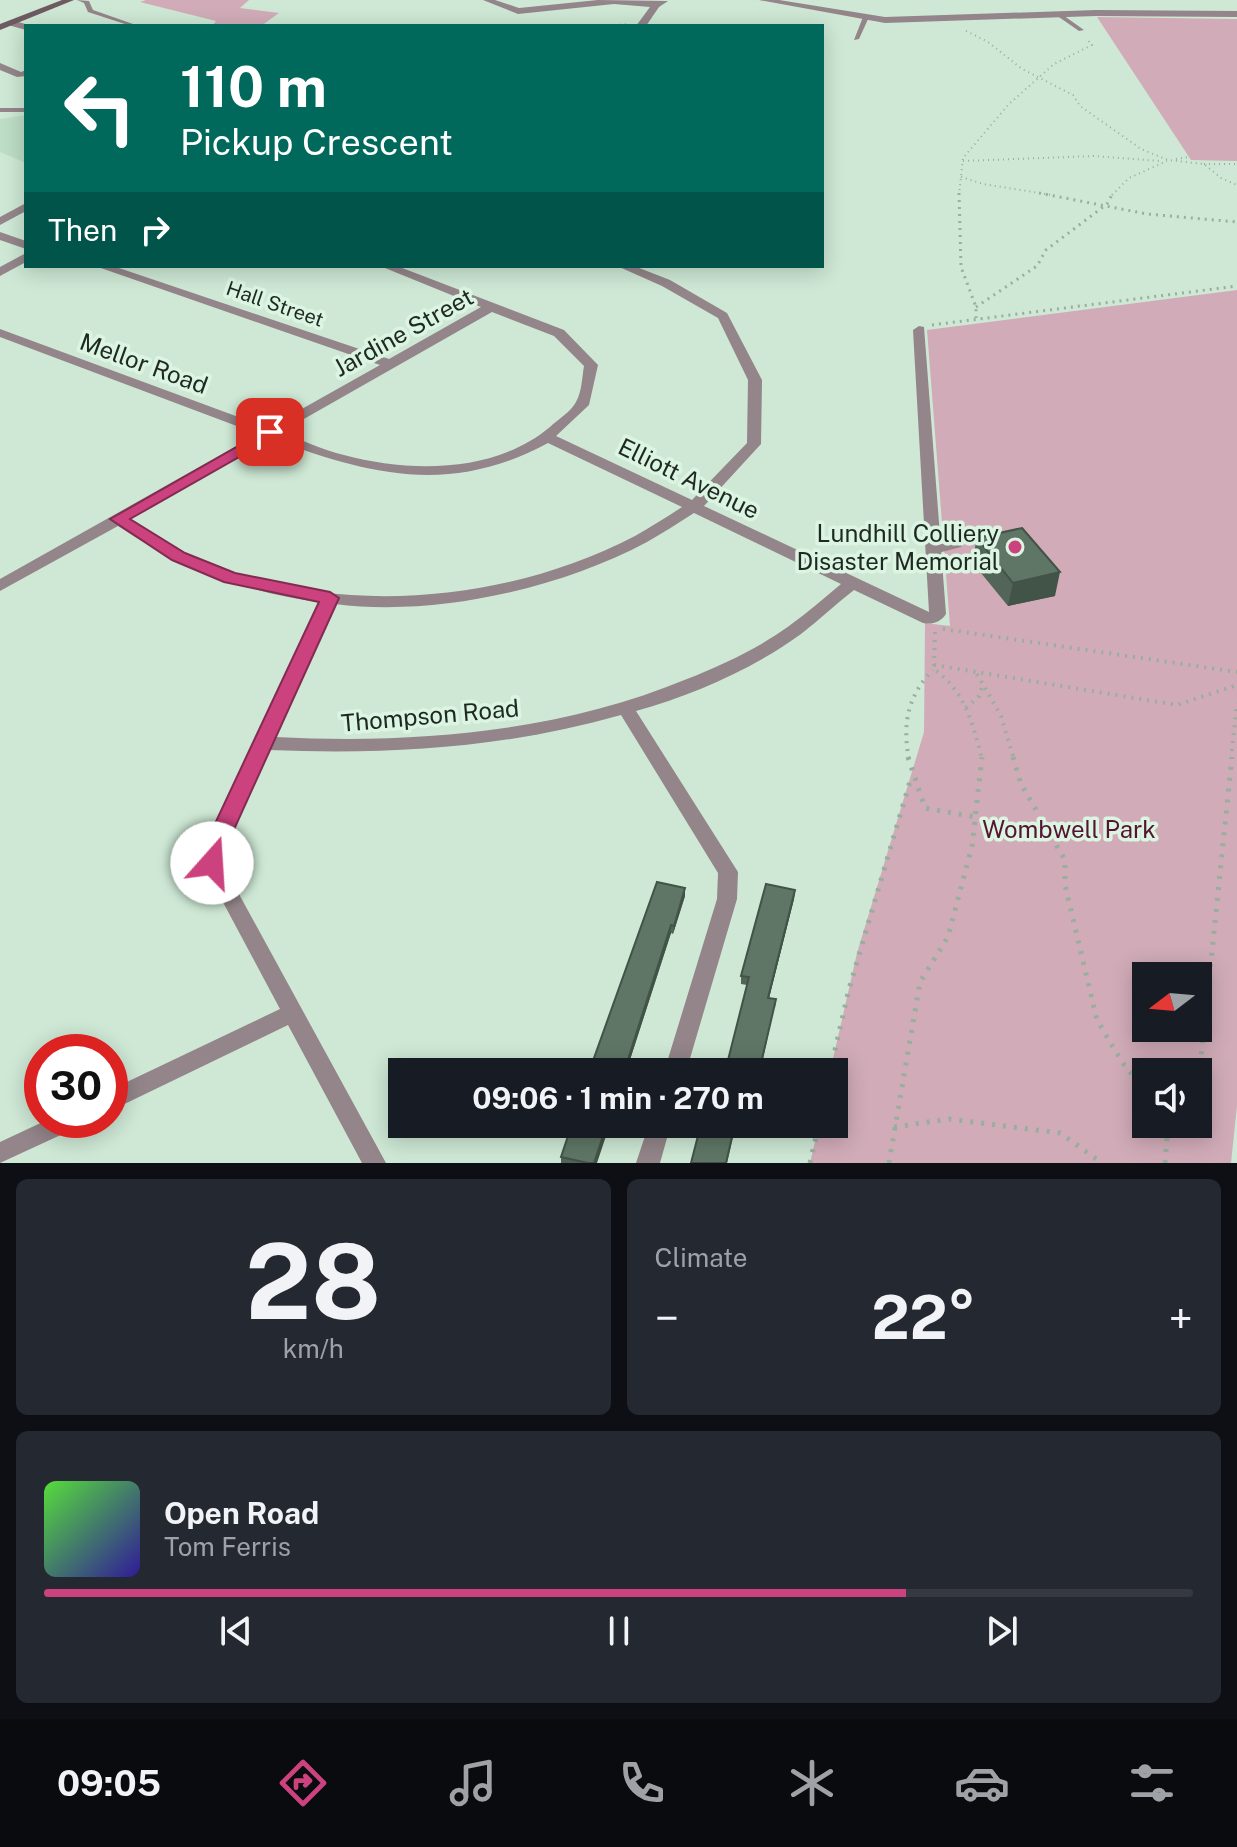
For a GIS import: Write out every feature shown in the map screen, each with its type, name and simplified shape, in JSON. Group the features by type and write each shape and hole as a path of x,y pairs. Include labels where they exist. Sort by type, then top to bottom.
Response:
{"street":[{"path":"0,27 70,0"},
{"path":"487,0 518,11 614,1 661,3"},
{"path":"763,0 885,20 1096,13 1237,14"},
{"path":"1088,0 1096,13"},
{"path":"643,24 661,3"},
{"path":"11,23 24,26"},
{"path":"0,66 20,75 24,74"},
{"path":"0,222 24,207"},
{"path":"0,236 24,244"},
{"path":"0,272 24,258"},
{"name":"Hall Street","path":"107,268 390,364"},
{"path":"391,268 559,333 591,365 583,402 549,438"},
{"path":"118,519 178,557 230,578 330,598 428,599 495,589 550,576 651,534 693,507 754,444 755,380 723,316 666,283 628,268"},
{"name":"Jardine Street","path":"0,586 493,306"},
{"path":"919,330 937,621"},
{"name":"Mellor Road","path":"0,333 357,464 421,469 472,465 536,447 549,438"},
{"name":"Elliott Avenue","path":"549,438 937,621"},
{"name":"Thompson Road","path":"263,743 347,747 477,740 568,724 626,709 716,673 795,633 852,583"},
{"path":"330,598 215,847 212,863 374,1163"},
{"path":"626,709 728,872 727,899 679,1058"},
{"path":"128,1092 292,1013"},
{"path":"0,1153 32,1138"},
{"path":"648,1163 656,1138"}],"lane":[{"path":"80,0 87,2 90,11 130,24"},
{"path":"1058,14 1081,30"},
{"path":"856,39 866,17"},
{"path":"0,110 24,110"},
{"path":"934,550 957,544"}],"path":[{"path":"945,18 974,33 1039,78 1073,95 1080,106 1141,149 1166,161"},
{"path":"976,318 976,307 961,267 957,208 963,161 1009,104 1054,64 1092,45 1081,30"},
{"path":"963,161 1094,156 1237,164"},
{"path":"976,307 1037,266 1046,250 1107,204 1114,190 1166,161 1189,157"},
{"path":"1204,164 1221,178 1237,185"},
{"path":"961,177 983,184 1107,204 1147,214 1237,222"},
{"path":"919,330 935,323 1237,286"},
{"path":"975,817 925,808 911,778 905,747 908,715 917,683 934,667 937,621 1237,672"},
{"path":"934,667 1177,705 1237,685"},
{"path":"889,1163 920,982 948,937 972,846 982,758 966,708 951,681 934,667"},
{"path":"977,674 1001,716 1021,784 1065,860 1065,885 1097,1020 1132,1074"},
{"path":"966,708 979,696 983,684"},
{"path":"1201,1058 1237,703"},
{"path":"833,1058 849,989 911,778"},
{"path":"894,1127 949,1119 1060,1133 1102,1163"},
{"path":"810,1163 816,1138"},
{"path":"1165,1163 1167,1138"}],"shaded area":[{"path":"24,115 24,162 0,152 0,119"}],"green space":[{"path":"249,0 240,8 279,13 264,24 214,24 216,21 140,2"},
{"path":"1097,17 1237,19 1237,161 1191,160"},
{"name":"Wombwell Park","path":"1237,290 1237,1106 1231,1163 810,1163 816,1138 848,1138 848,1058 833,1058 857,953 924,732 925,623 950,626 927,330"}],"building":[{"path":"1022,528 1060,572 1013,583 977,538"},
{"path":"657,882 685,888 628,1058 594,1058"},
{"path":"766,884 795,890 768,998 776,999 762,1058 729,1058 749,977 741,976"},
{"path":"567,1138 602,1138 594,1163 561,1157"},
{"path":"697,1138 732,1138 726,1163 691,1163"}],"place":[{"name":"Lundhill Colliery Disaster Memorial","path":"1015,547"}],"route":[{"path":"212,863 215,847 330,598 230,578 178,557 118,519 270,432"}]}
